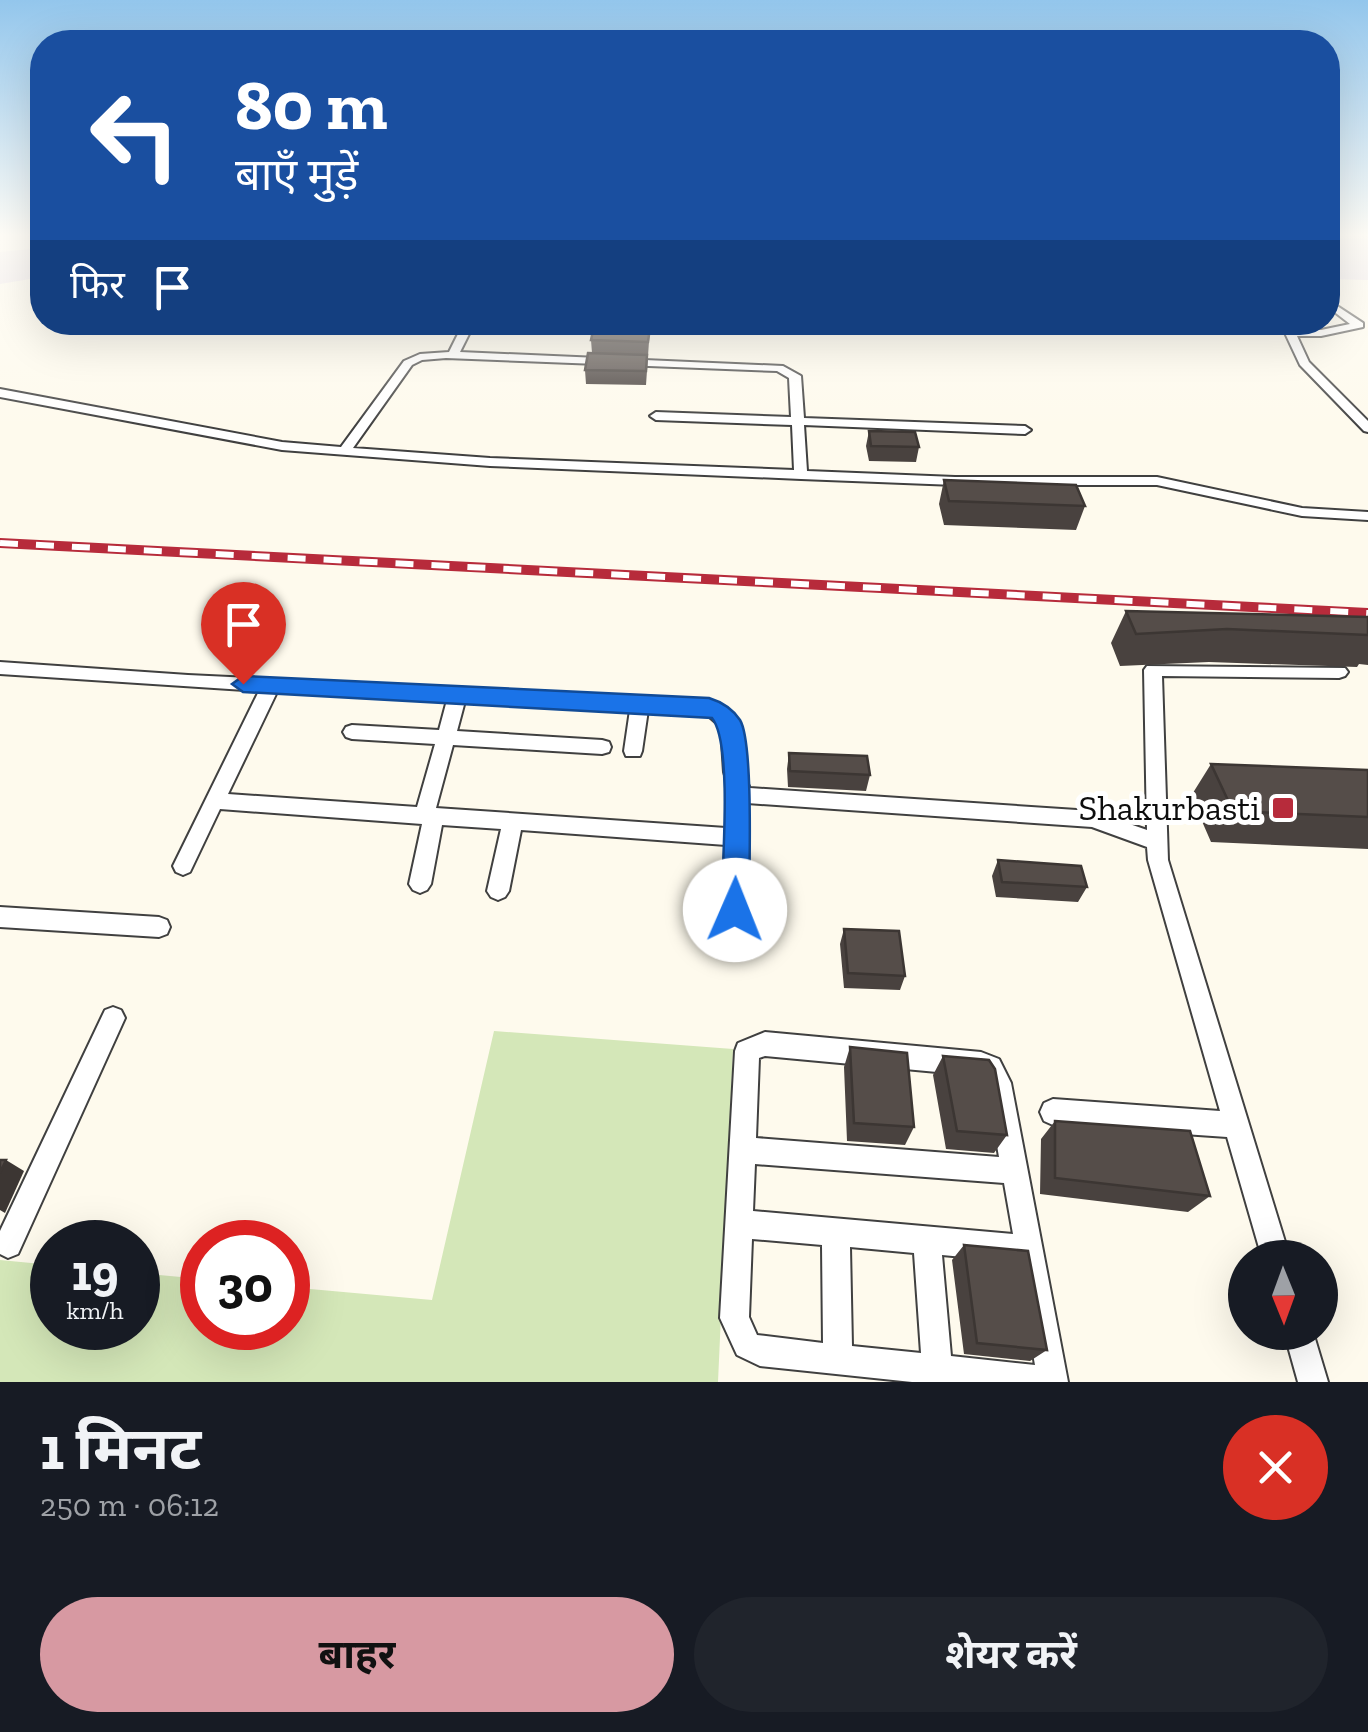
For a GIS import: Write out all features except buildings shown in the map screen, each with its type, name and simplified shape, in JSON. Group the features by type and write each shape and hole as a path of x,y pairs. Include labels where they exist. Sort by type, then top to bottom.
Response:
{"street":[{"path":"1340,312 1358,325 1340,329"},
{"path":"453,355 463,335"},
{"path":"1291,335 1304,364 1368,428"},
{"path":"344,451 408,363 420,357 453,355 779,368 794,373 801,475"},
{"path":"0,393 244,440 344,451 490,462 801,475 1074,484 1174,482 1266,506 1368,516"},
{"path":"656,416 1025,430"},
{"path":"0,668 709,707 728,717 736,787 735,910"},
{"path":"1271,1240 1155,841 1158,747 1153,670 1340,672"},
{"path":"183,866 271,685"},
{"path":"420,884 429,816 458,694"},
{"path":"633,751 640,703"},
{"path":"352,732 602,747"},
{"path":"736,787 744,795 758,798 1092,819 1155,841"},
{"path":"215,801 736,837"},
{"path":"498,891 513,822"},
{"path":"0,918 159,928"},
{"path":"8,1244 112,1018"},
{"path":"765,1044 982,1064 990,1068 999,1083 1053,1382 760,1351 746,1345 734,1318 742,1150 744,1060 747,1051 765,1044"},
{"path":"1053,1112 1237,1125"},
{"path":"742,1150 1014,1171"},
{"path":"740,1224 1028,1249"},
{"path":"836,1232 838,1360"},
{"path":"927,1240 937,1370"},
{"path":"1303,1350 1313,1382"}],"green space":[{"path":"494,1031 733,1049 718,1382 0,1382 0,1260 30,1263 30,1350 160,1350 160,1275 180,1277 180,1350 310,1350 310,1289 432,1300"}],"railway":[{"path":"0,543 1368,613"}],"place":[{"name":"Shakurbasti","path":"1283,808"}],"route":[{"path":"243,684 709,707 720,712 732,726 736,787 735,910"}]}
